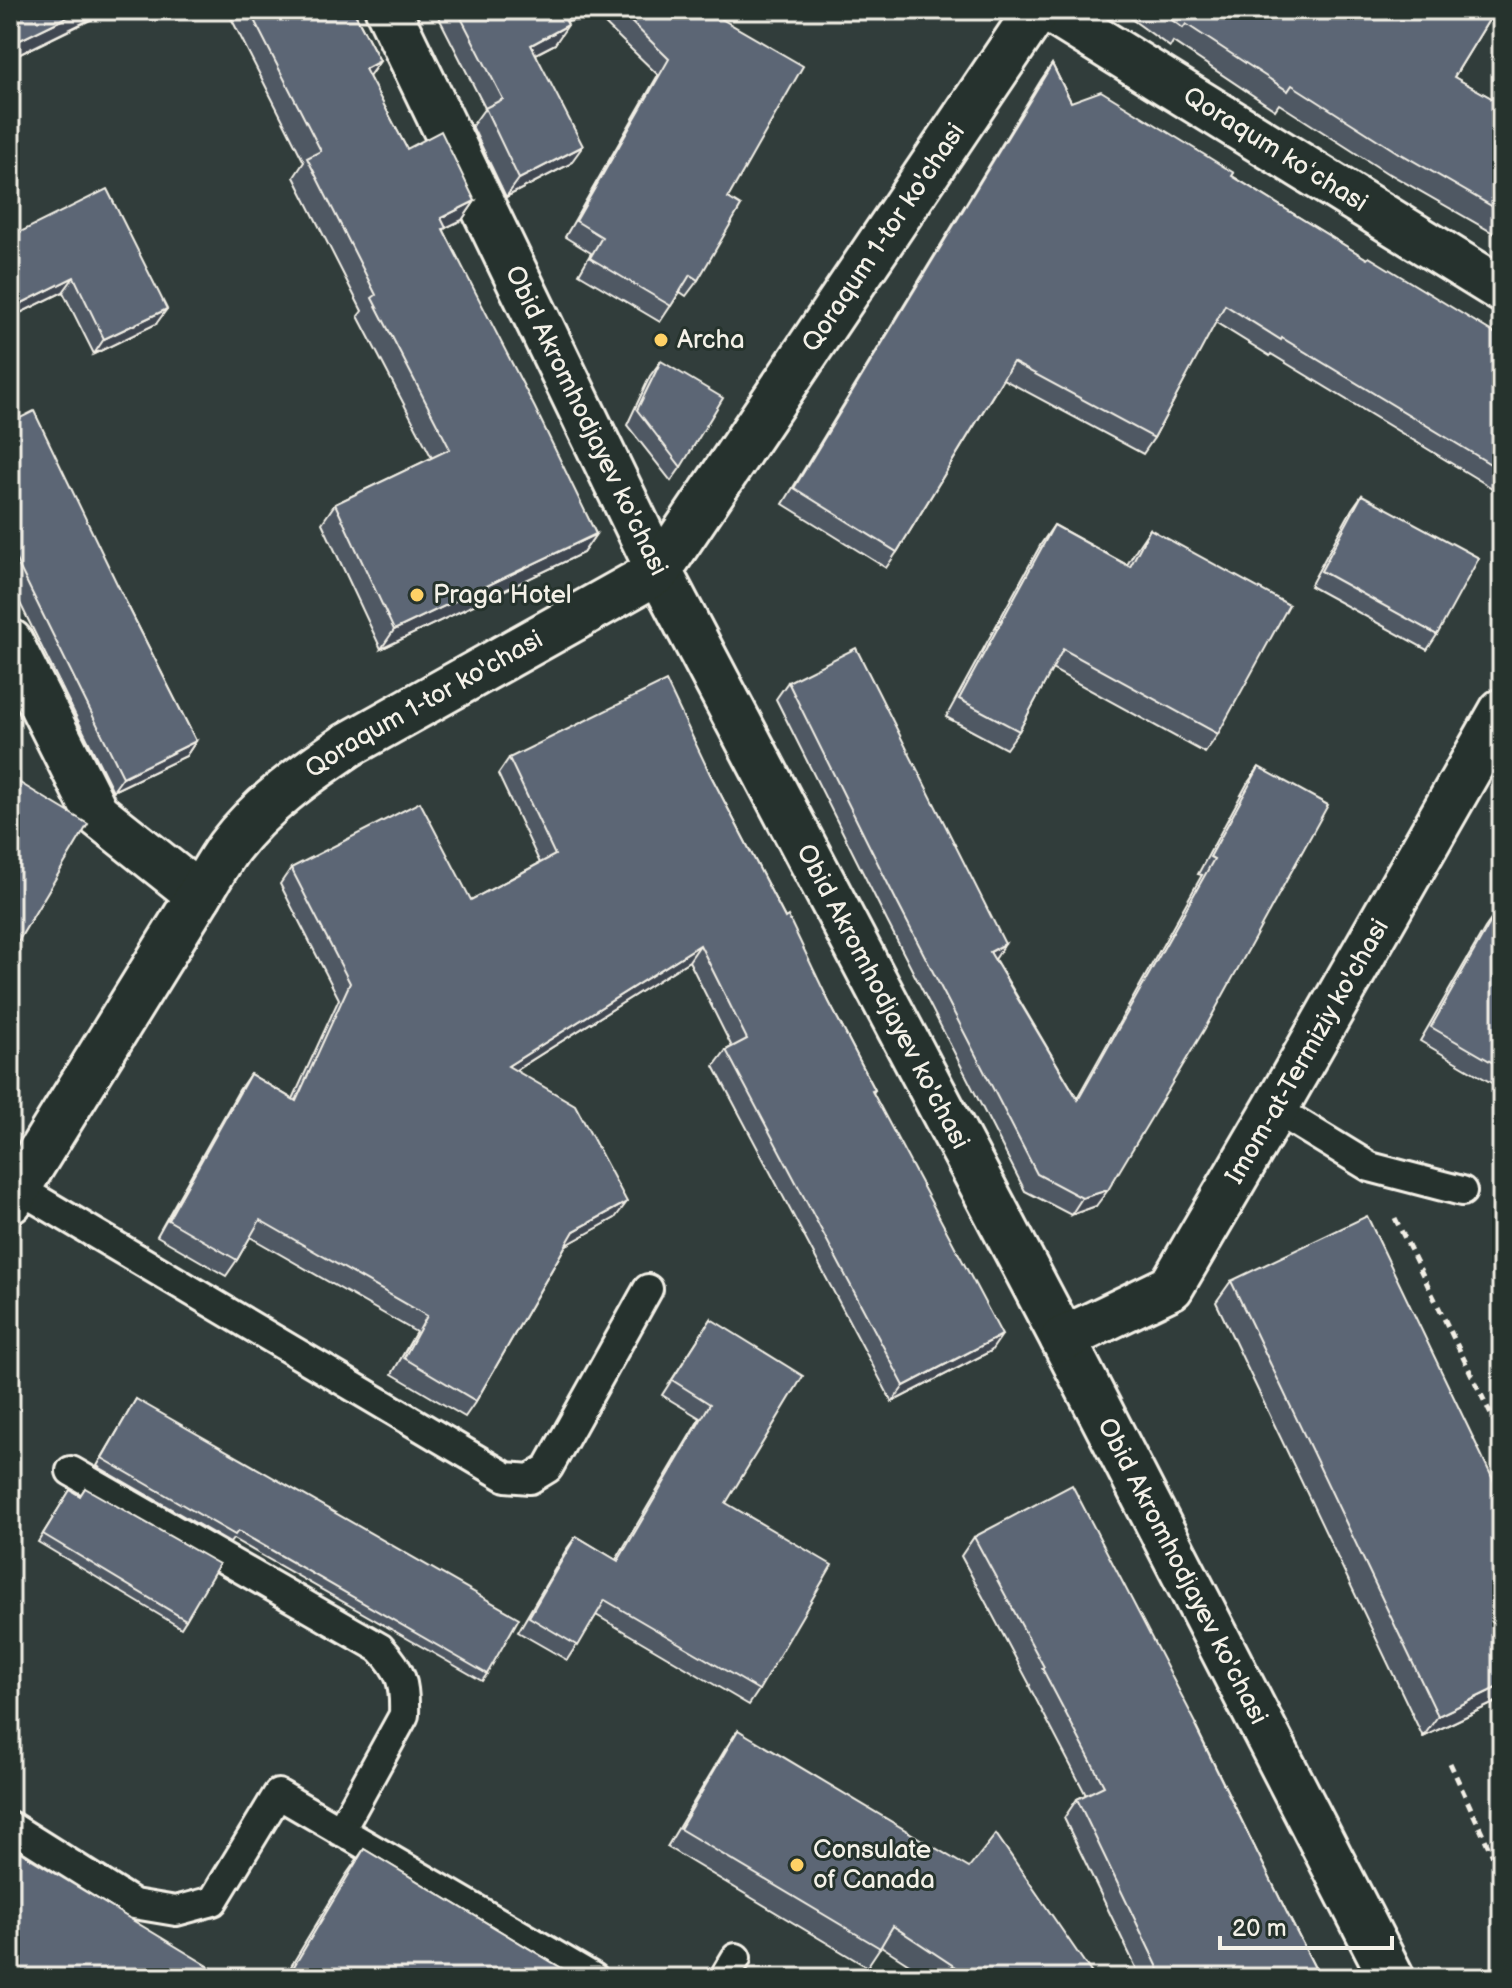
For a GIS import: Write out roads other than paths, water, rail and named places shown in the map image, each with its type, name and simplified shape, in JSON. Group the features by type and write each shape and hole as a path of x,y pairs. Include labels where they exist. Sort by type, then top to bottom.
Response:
{"street":[{"name":"Obid Akromhodjayev ko'chasi","path":"388,10 659,571 1063,1339 1392,1978"},
{"name":"Qoraqum 1-tor ko'chasi","path":"14,1195 230,847 264,809 303,775 348,745 659,571 1037,10"},
{"name":"Qoraqum koʻchasi","path":"1049,10 1502,290"},
{"path":"10,642 96,813 199,895"},
{"name":"Imom-at-Termiziy ko'chasi","path":"1063,1339 1171,1287 1502,711"}],"lane":[{"path":"1275,1109 1370,1167 1462,1191"},
{"path":"14,1195 506,1477 530,1479 548,1468 648,1289"},
{"path":"71,1471 380,1648 393,1662 402,1677 404,1715 340,1831"},
{"path":"10,1826 134,1904 176,1911 213,1901 278,1794 594,1978"}],"place":[{"name":"Archa","path":"661,340"},
{"name":"Praga Hotel","path":"417,595"},
{"name":"Consulate of Canada","path":"797,1865"}]}
